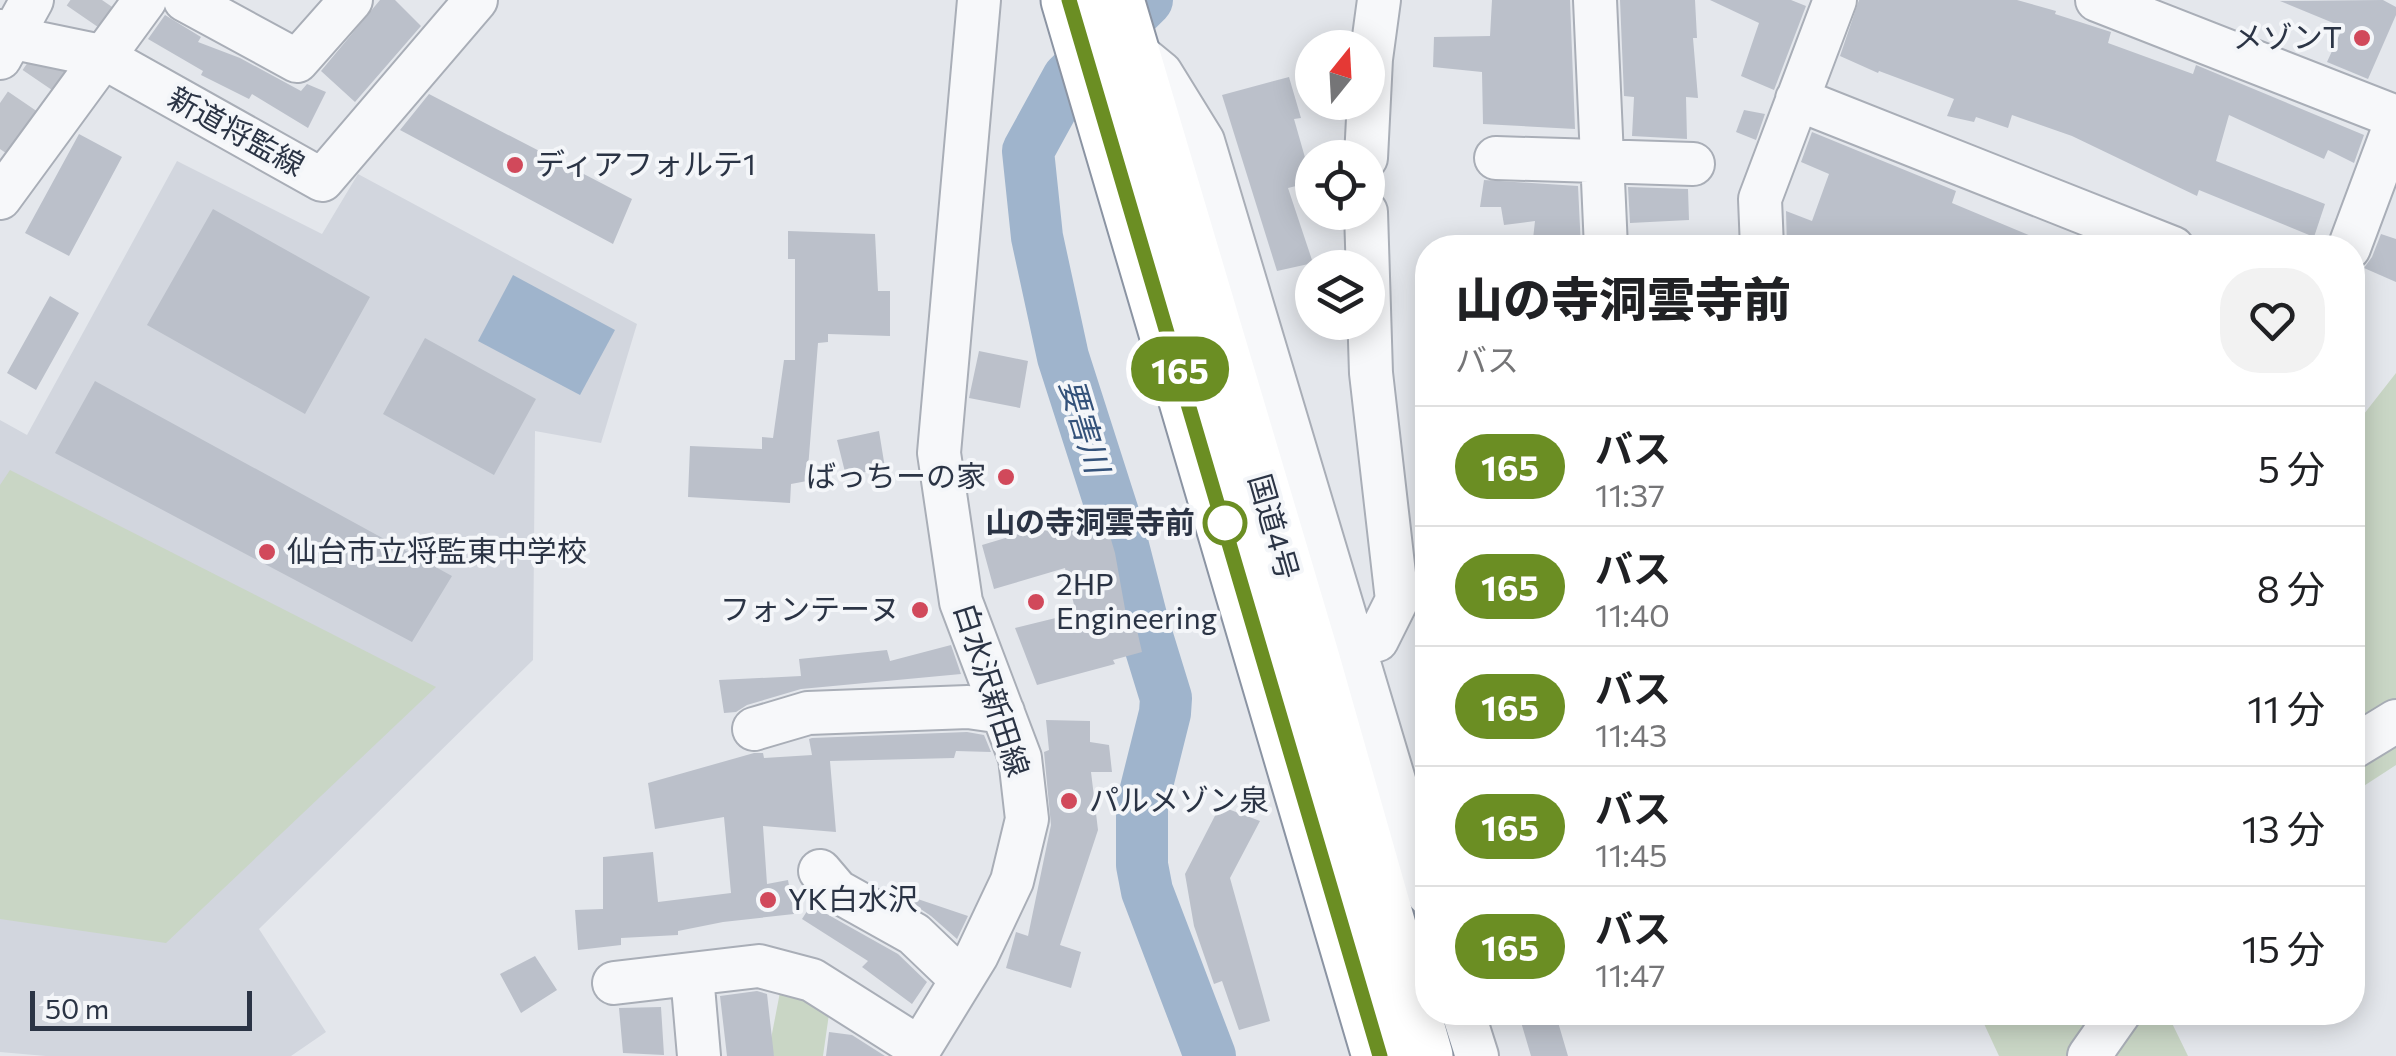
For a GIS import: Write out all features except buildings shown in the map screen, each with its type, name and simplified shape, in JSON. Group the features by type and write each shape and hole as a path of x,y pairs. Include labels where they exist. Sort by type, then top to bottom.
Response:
{"highway":[{"name":"国道4号","path":"1069,0 1115,45 1311,659 1415,1024"},
{"name":"国道4号","path":"1311,659 1380,1056"},
{"name":"国道4号","path":"1415,1025 1424,1056"}],"street":[{"path":"32,0 5,43 102,56"},
{"path":"0,198 145,0"},
{"path":"185,0 297,61 351,0"},
{"name":"新道将監線","path":"102,56 322,180 476,0"},
{"name":"白水沢新田線","path":"917,1052 977,955 1012,882 1026,818 1020,758 961,602 940,453 979,0"},
{"path":"1367,140 1370,59 1379,0"},
{"path":"1596,0 1605,235"},
{"path":"1761,235 1760,199 1835,0"},
{"path":"2097,0 2396,120 2354,235"},
{"path":"1797,99 2128,235"},
{"path":"1496,158 1692,164"},
{"path":"1367,230 1371,373 1398,600 1377,640 1311,659 1415,868"},
{"path":"754,730 808,713 968,707 1003,712"},
{"path":"2365,740 2396,721"},
{"path":"820,871 837,891 914,934 961,979"},
{"path":"614,983 759,966 812,980 917,1052"},
{"path":"692,976 699,1056"},
{"path":"1467,1025 1476,1056"},
{"path":"2089,1056 2111,1025"}],"shaded area":[{"name":"仙台市立将監東中学校","path":"177,161 322,234 358,174 637,324 601,443 535,431 533,660 259,929 326,1032 291,1056 46,1056 0,1052 0,420 27,435"}],"green space":[{"path":"2396,373 2396,765 2365,785 2365,413"},
{"path":"10,470 436,687 166,943 0,919 0,485"},
{"path":"781,987 830,1007 823,1056 774,1056 770,1044"},
{"path":"1985,1025 2173,1025 2188,1056 1999,1056"}],"water":[{"path":"513,275 615,330 580,395 478,341"}],"waterway":[{"name":"要害川","path":"1147,0 1068,78 1028,151 1037,237 1063,357 1121,538 1166,698 1142,805 1142,865 1147,891 1210,1056"}],"tunnel":[{"path":"0,149 102,0"}],"bus line":[{"name":"165","path":"1069,0 1380,1056"}],"place":[{"name":"メゾンT","path":"2362,38"},
{"name":"ディアフォルテ1","path":"515,165"},
{"name":"ばっちーの家","path":"1006,477"},
{"name":"山の寺洞雲寺前","path":"1225,523"},
{"name":"仙台市立将監東中学校","path":"267,552"},
{"name":"2HP Engineering","path":"1036,602"},
{"name":"フォンテーヌ","path":"920,610"},
{"name":"パルメゾン泉","path":"1069,801"},
{"name":"YK白水沢","path":"768,900"}]}
